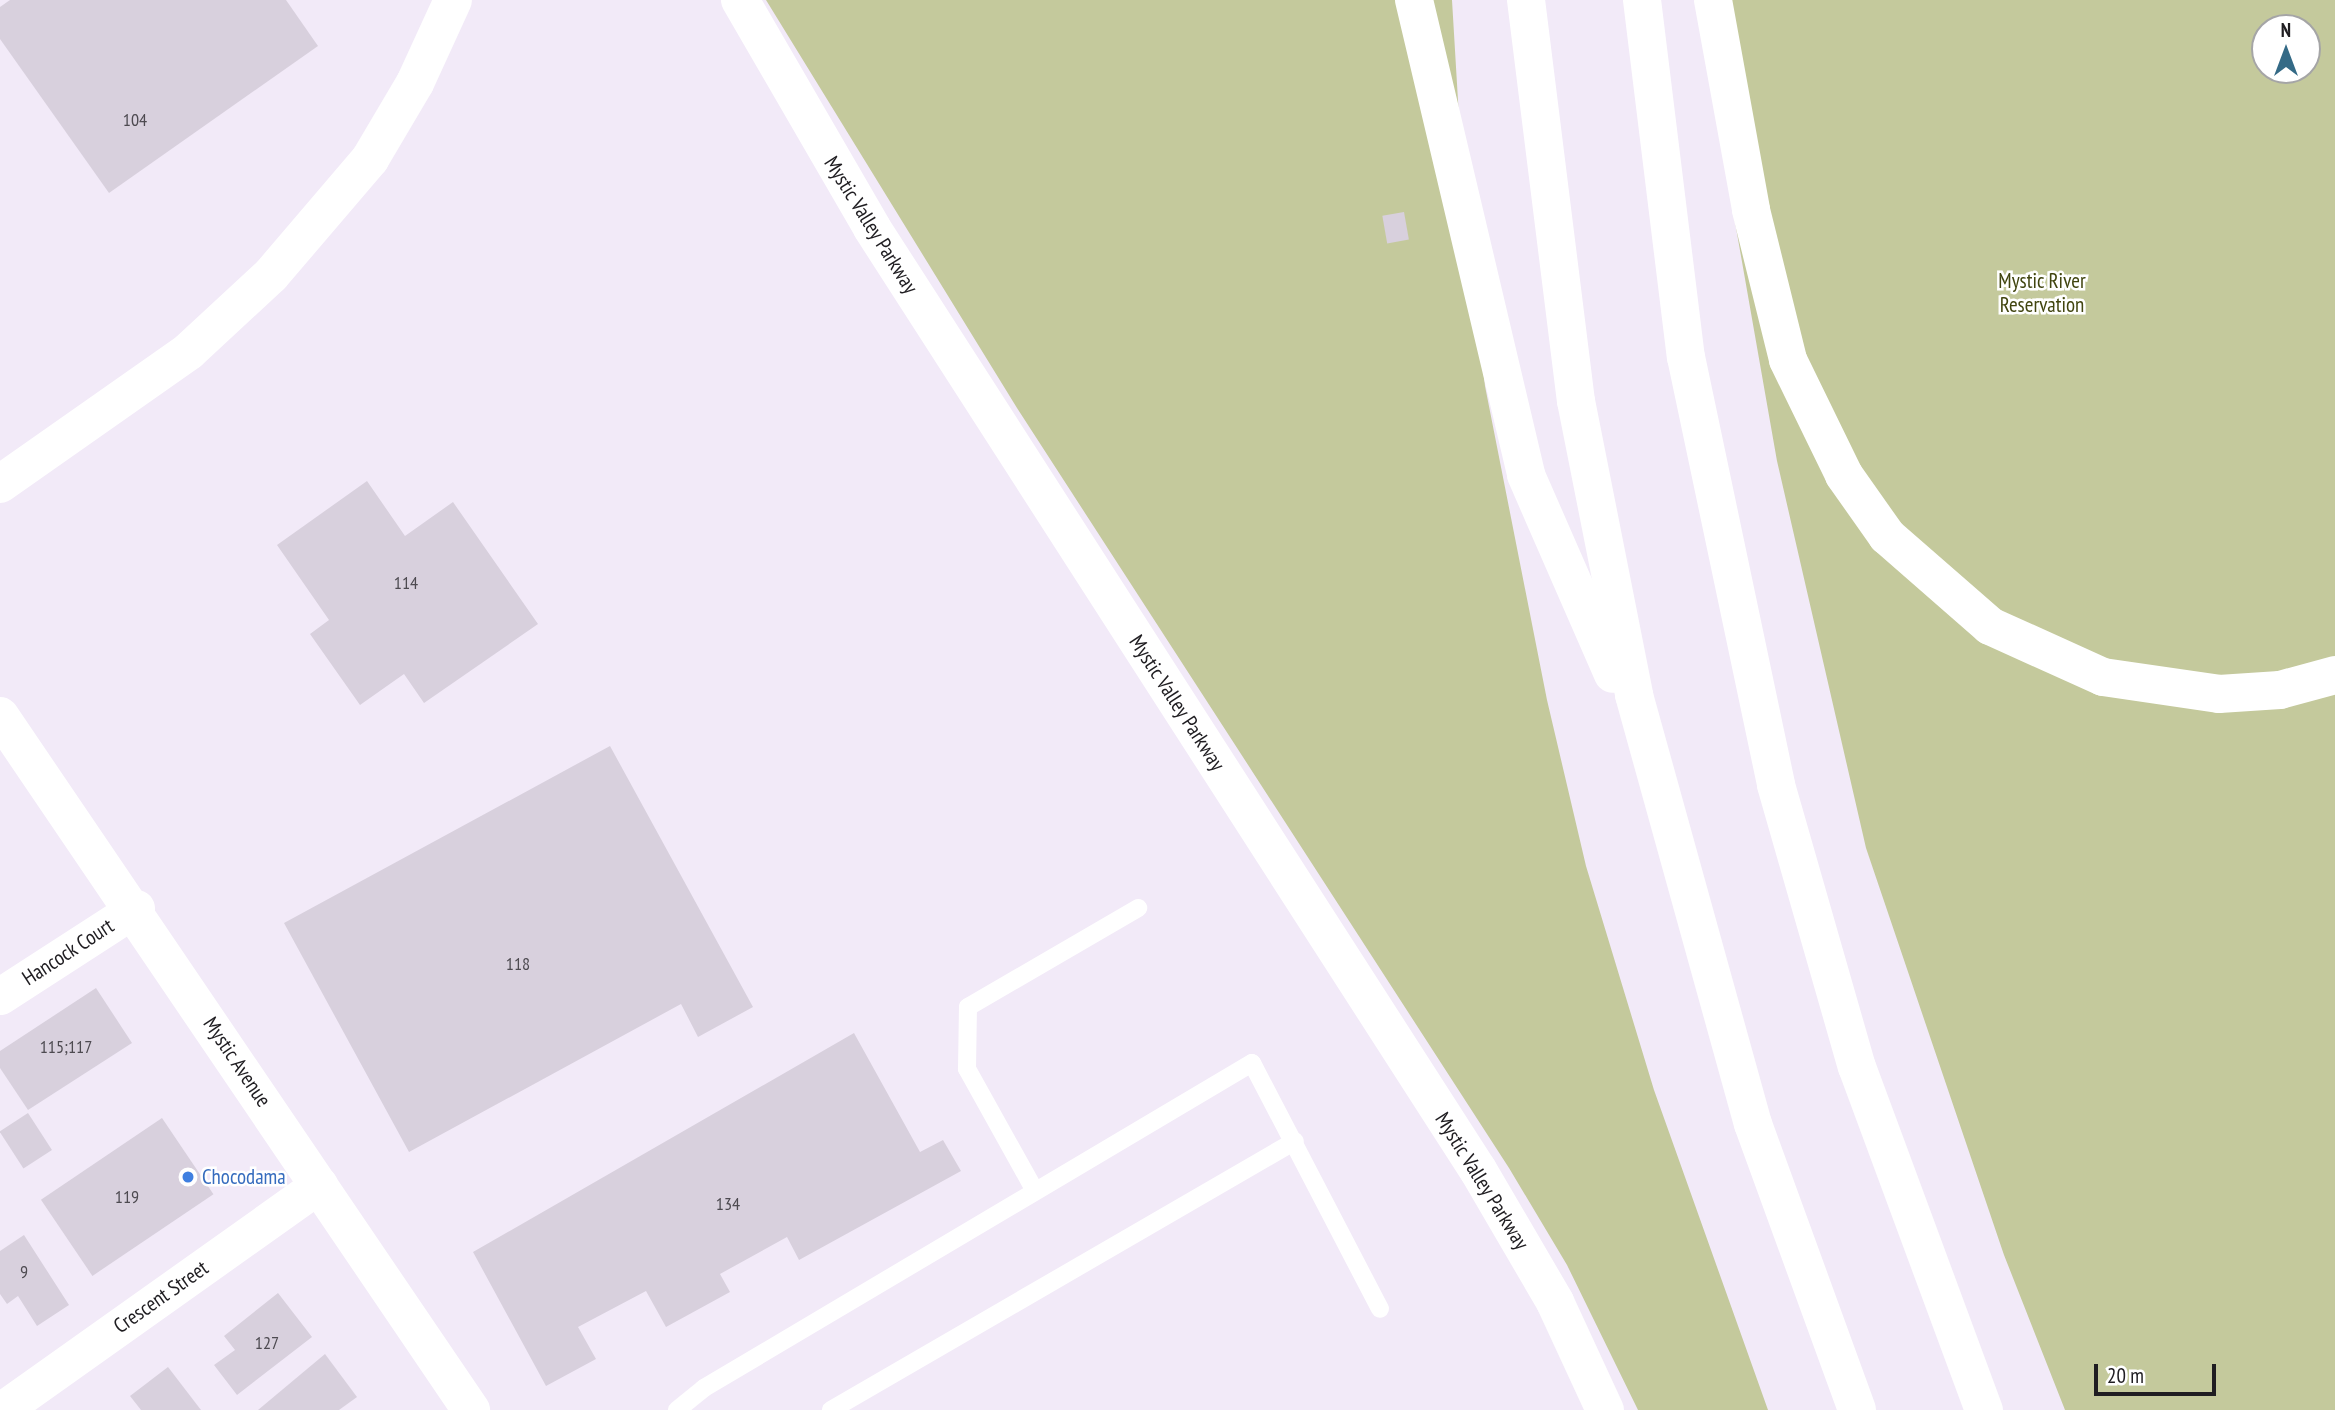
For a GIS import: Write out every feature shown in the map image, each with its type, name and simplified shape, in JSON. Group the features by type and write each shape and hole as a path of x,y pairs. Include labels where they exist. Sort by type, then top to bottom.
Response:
{"main road":[{"path":"0,484 179,358 271,275 370,159 415,83 453,0"},
{"name":"Mystic Valley Parkway","path":"740,0 872,228 1478,1170 1555,1302 1605,1410"},
{"path":"1415,0 1526,475 1649,756"},
{"path":"1526,0 1576,401 1649,756 1753,1124 1857,1410"},
{"path":"1642,0 1686,357 1773,772 1857,1067 1984,1410"},
{"path":"1713,0 1751,210 1788,360 1844,475 1887,536 1990,626 2103,677 2219,694 2280,690 2335,675"},
{"name":"Mystic Avenue","path":"0,716 136,908 471,1410"}],"street":[{"name":"Hancock Court","path":"0,996 136,908"},
{"name":"Crescent Street","path":"2,1410 319,1185"}],"lane":[{"path":"1035,1191 967,1069 968,1007 1138,908"},
{"path":"677,1410 1035,1191 1252,1063 1295,1141 1380,1309"},
{"path":"831,1410 1295,1141"}],"green space":[{"path":"766,0 1452,0 1464,201 1485,386 1547,700 1586,866 1654,1090 1768,1410 1638,1410 1567,1265 1509,1168 1017,408"},
{"name":"Mystic River Reservation","path":"1696,0 2335,0 2335,1410 2065,1410 2004,1255 1866,848 1777,461"}],"building":[{"path":"10,0 286,0 318,46 109,193 0,39 0,7"},
{"path":"1404,212 1409,240 1387,243 1382,216"},
{"path":"367,481 405,536 453,502 538,624 424,703 404,674 360,705 310,634 329,620 277,545"},
{"path":"610,746 753,1007 698,1037 681,1004 409,1152 284,923"},
{"path":"96,988 132,1043 28,1110 0,1068 0,1051"},
{"path":"854,1033 920,1152 943,1140 961,1171 799,1260 787,1237 720,1274 730,1292 666,1327 646,1291 578,1327 596,1359 546,1386 473,1252"},
{"path":"28,1113 52,1150 23,1168 0,1131"},
{"path":"162,1118 213,1194 92,1276 41,1200"},
{"path":"24,1235 69,1305 37,1326 18,1296 7,1304 0,1294 0,1251"},
{"path":"278,1293 312,1337 237,1395 214,1365 235,1350 224,1336"},
{"path":"325,1354 357,1397 339,1410 258,1410"},
{"path":"168,1367 201,1410 141,1410 130,1396"}],"place":[{"name":"Chocodama","path":"188,1177"}]}
